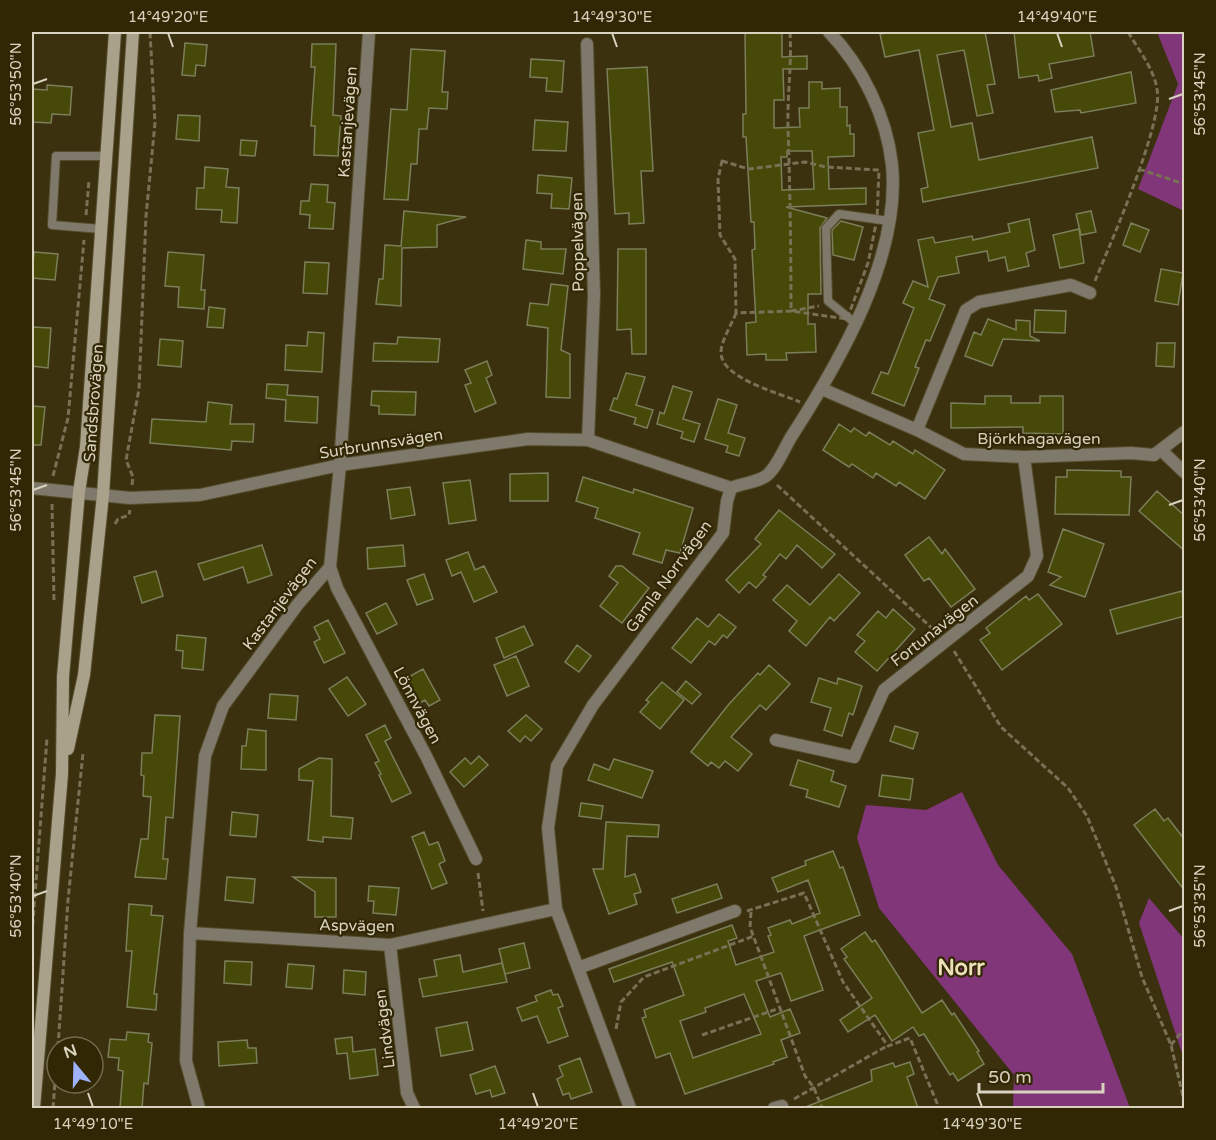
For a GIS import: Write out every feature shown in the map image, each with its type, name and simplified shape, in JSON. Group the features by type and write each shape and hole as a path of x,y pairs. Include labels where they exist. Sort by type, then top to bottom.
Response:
{"main road":[{"name":"Sandsbrovägen","path":"34,1108 62,774 63,677 79,492 86,447 115,32"},
{"name":"Sandsbrovägen","path":"62,774 84,675 103,495 133,32"}],"street":[{"name":"Kastanjevägen","path":"199,1108 186,1061 190,933 205,756 223,706 298,604 330,567 340,465 369,32"},
{"path":"731,488 766,476 822,389 884,245 883,220 892,203 892,165 883,126 868,87 846,49 829,32"},
{"name":"Poppelvägen","path":"587,44 594,295 588,440"},
{"path":"916,430 966,310 979,303 1071,285 1090,293"},
{"name":"Björkhagavägen","path":"822,389 916,430 964,454 1024,457 1131,453 1154,455 1161,450"},
{"path":"1185,432 1161,450 1185,472"},
{"name":"Surbrunnsvägen","path":"32,488 158,499 200,495 340,465 528,439 588,440 731,488"},
{"name":"Fortunavägen","path":"776,740 854,757 884,690 1028,576 1036,556 1024,457"},
{"name":"Gamla Norrvägen","path":"630,1108 556,909 548,828 557,766 593,705 723,533 731,488"},
{"name":"Lönnvägen","path":"330,567 337,588 426,756 476,859"},
{"name":"Aspvägen","path":"190,933 390,945 556,909"},
{"path":"578,968 735,910"},
{"name":"Lindvägen","path":"390,945 407,1093 414,1108"}],"lane":[{"path":"101,229 52,225 56,156 106,156"},
{"path":"850,320 828,301 826,228 839,214 883,220"}],"path":[{"path":"789,32 792,65 788,126 791,162 791,311"},
{"path":"1090,293 1139,168 1156,109 1158,90 1152,74 1128,32"},
{"path":"802,403 734,375 723,364 720,351 736,313 735,259 720,235 718,179 722,161 749,169 791,162 879,170"},
{"path":"842,328 850,320 883,220 879,162"},
{"path":"1139,168 1185,184"},
{"path":"736,313 791,311 814,308 828,301"},
{"path":"791,311 850,320"},
{"path":"766,476 946,642 976,683 1001,727 1068,788 1087,816 1116,887 1142,977 1171,1045 1185,1101"},
{"path":"476,859 485,924"},
{"path":"735,910 751,911 804,893 843,982 888,1046"},
{"path":"751,911 750,927 805,1076 814,1088 822,1108"},
{"path":"616,1032 621,1002 644,977 754,936"},
{"path":"702,1035 780,1008"},
{"path":"1171,1045 1185,1029"},
{"path":"778,1107 888,1046 910,1038 939,1108"}],"shaded area":[{"path":"1157,32 1184,32 1184,211 1138,189 1178,84"},
{"path":"962,792 998,865 1072,954 1130,1108 1013,1108 1014,1075 879,908 857,838 866,805 926,810"},
{"path":"1149,898 1184,939 1184,1059 1139,923"}],"building":[{"path":"745,32 782,32 782,57 807,56 807,69 783,69 784,100 774,100 774,128 800,127 799,108 809,108 809,82 822,82 822,89 840,88 840,107 847,107 847,126 850,125 850,134 854,134 854,156 828,157 829,189 866,188 866,204 786,207 827,218 820,228 821,294 808,294 808,324 815,324 816,352 786,353 787,360 766,360 766,354 747,355 746,323 756,322 752,250 755,249 754,222 751,222 746,137 743,137 743,114 746,114","holes":["787,151 812,151 814,189 782,190 781,157 787,157"]},
{"path":"985,32 995,84 987,85 993,113 977,116 964,50 937,55 951,127 972,123 979,160 1092,137 1098,168 923,202 921,189 928,187 918,133 934,130 919,50 885,57 880,34"},
{"path":"1014,32 1090,32 1094,56 1049,64 1052,78 1039,81 1038,75 1019,78"},
{"path":"185,43 207,45 205,66 196,65 195,76 182,75"},
{"path":"312,44 336,44 333,115 341,116 338,156 314,155 315,126 311,126 315,67 311,67"},
{"path":"411,49 445,51 442,92 448,92 447,109 429,108 427,129 419,129 417,164 411,164 408,200 384,199 391,109 407,110"},
{"path":"531,59 564,61 562,92 546,91 547,78 530,77"},
{"path":"647,67 653,171 641,171 644,223 629,224 629,213 615,214 607,69"},
{"path":"1131,72 1136,103 1081,113 1080,110 1055,112 1051,90"},
{"path":"47,85 72,87 70,115 52,114 51,123 32,122 32,89 47,90"},
{"path":"178,115 200,116 199,141 176,139"},
{"path":"535,120 568,122 566,151 533,150"},
{"path":"241,140 257,141 255,156 240,155"},
{"path":"205,167 228,169 226,187 239,188 237,223 221,222 222,210 196,209 197,188 204,188"},
{"path":"538,175 572,178 569,209 551,208 552,194 537,193"},
{"path":"311,184 328,185 327,202 335,203 333,229 309,228 310,215 300,214 301,201 309,201"},
{"path":"404,211 466,217 437,225 437,247 402,248 401,306 376,304 379,279 383,279 385,245 401,246"},
{"path":"1091,211 1096,232 1081,235 1076,214"},
{"path":"1029,219 1035,250 1026,253 1029,266 1008,271 1005,257 989,261 987,251 956,257 959,273 938,277 929,299 945,305 930,341 926,340 915,367 919,368 904,406 872,393 881,372 888,374 914,308 903,303 913,281 928,287 918,240 933,237 935,243 972,236 973,240 1010,232 1008,224"},
{"path":"841,221 863,227 854,260 833,255 832,230"},
{"path":"1131,223 1149,230 1140,252 1123,245"},
{"path":"1079,229 1084,263 1060,268 1053,235"},
{"path":"526,240 541,242 541,249 566,249 563,274 523,269"},
{"path":"618,249 646,249 646,354 632,354 631,329 617,330"},
{"path":"34,252 58,254 55,280 32,278"},
{"path":"168,252 204,255 201,290 205,290 204,309 178,307 179,287 165,286"},
{"path":"305,262 329,263 327,294 303,293"},
{"path":"1161,269 1183,273 1178,305 1155,301"},
{"path":"551,284 568,286 561,350 570,354 570,398 546,397 548,328 527,325 530,303 548,305"},
{"path":"209,307 225,309 223,328 207,327"},
{"path":"1035,310 1066,311 1065,333 1034,332"},
{"path":"988,319 1016,330 1016,320 1030,321 1030,336 1040,341 1003,339 992,366 965,356 974,332 981,335"},
{"path":"32,327 51,328 48,368 32,366"},
{"path":"308,332 324,333 322,372 285,370 286,345 307,346"},
{"path":"398,337 440,339 438,362 373,361 374,343 397,344"},
{"path":"160,339 183,341 181,367 158,365"},
{"path":"1157,343 1175,343 1174,367 1156,366"},
{"path":"487,361 492,375 486,378 496,403 475,412 465,385 471,383 465,370"},
{"path":"626,373 645,377 636,405 653,410 647,428 634,424 636,418 610,410 614,398 617,399"},
{"path":"267,384 288,385 287,395 318,397 317,423 285,421 286,400 266,398"},
{"path":"673,386 692,392 683,419 700,424 694,442 681,438 683,432 657,424 660,412 664,414"},
{"path":"372,391 416,392 415,415 379,414 379,406 371,405"},
{"path":"985,396 1011,396 1011,403 1040,403 1040,396 1063,396 1063,434 1023,433 1023,427 951,428 951,403 985,404"},
{"path":"718,399 737,405 728,433 745,438 739,456 726,452 728,446 705,439"},
{"path":"208,402 232,405 230,424 254,424 253,442 232,441 231,450 150,443 152,419 206,422"},
{"path":"32,406 45,407 41,445 32,445"},
{"path":"839,424 851,432 854,428 866,436 869,432 890,445 893,441 913,454 915,450 945,470 925,499 899,482 896,486 876,473 873,478 852,464 849,467 823,450"},
{"path":"1067,470 1121,471 1121,477 1131,477 1129,515 1055,514 1056,477 1067,477"},
{"path":"548,473 548,501 510,501 510,474"},
{"path":"583,477 633,493 634,489 693,508 680,553 666,550 662,563 633,554 640,533 595,518 598,508 576,501"},
{"path":"470,480 476,520 449,524 443,483"},
{"path":"410,487 415,515 391,519 387,490"},
{"path":"1157,491 1185,516 1185,551 1139,511"},
{"path":"779,510 835,554 822,568 797,545 786,559 780,554 763,575 766,577 756,588 749,582 739,593 726,580 761,544 755,539"},
{"path":"1063,529 1104,544 1085,597 1050,585 1061,577 1048,572"},
{"path":"929,537 942,554 945,549 975,589 951,607 929,578 924,581 905,555"},
{"path":"262,545 272,575 248,583 243,567 204,580 198,564"},
{"path":"403,545 405,566 368,569 367,548"},
{"path":"468,552 475,570 484,566 497,592 474,602 461,572 452,576 446,560"},
{"path":"616,566 622,566 649,588 622,623 600,606 618,583 609,576"},
{"path":"156,571 163,596 142,603 134,577"},
{"path":"424,574 433,599 417,605 407,580"},
{"path":"839,574 860,593 834,621 830,617 806,646 789,631 797,621 773,600 787,585 810,605"},
{"path":"1182,591 1185,616 1117,634 1110,610"},
{"path":"1038,594 1062,624 1002,670 980,640 990,633 986,628 1026,596 1029,600"},
{"path":"386,603 397,624 377,634 366,613"},
{"path":"893,609 915,629 877,671 855,652 865,641 857,635 878,611 886,618"},
{"path":"719,614 736,627 727,638 723,635 715,645 709,641 691,663 672,648 697,618 708,627"},
{"path":"328,620 345,653 324,663 314,642 320,639 314,627"},
{"path":"524,626 533,645 504,658 496,638"},
{"path":"177,635 206,638 203,670 182,668 183,651 176,650"},
{"path":"577,645 591,656 579,672 565,662"},
{"path":"516,656 529,686 507,696 494,665"},
{"path":"769,665 790,684 766,710 760,705 731,737 752,754 738,771 725,761 719,768 711,762 708,766 691,752 729,704 758,673 760,675"},
{"path":"423,669 440,700 429,706 425,700 416,705 403,680"},
{"path":"347,677 366,704 348,716 329,689"},
{"path":"819,678 837,684 838,678 862,686 853,715 849,713 842,736 824,730 831,708 811,702"},
{"path":"686,681 701,694 692,704 677,692"},
{"path":"662,682 684,700 660,729 640,712 649,702 646,700"},
{"path":"270,694 298,696 296,720 268,718"},
{"path":"155,715 180,716 173,818 166,817 163,859 168,859 166,879 135,877 141,839 148,839 151,797 143,796 142,753 152,753"},
{"path":"526,715 542,729 531,741 525,736 520,742 508,731"},
{"path":"385,725 391,738 385,741 411,793 392,802 375,763 379,761 366,735"},
{"path":"895,726 918,733 913,749 890,741"},
{"path":"248,729 266,731 266,770 241,769 242,746 246,746"},
{"path":"479,756 488,765 464,787 450,772 465,758 471,764"},
{"path":"319,758 332,759 331,816 353,818 351,839 323,837 323,842 308,840 313,781 299,780 299,769"},
{"path":"614,759 653,771 642,798 588,780 594,764 609,770"},
{"path":"798,760 834,771 831,781 846,786 839,807 806,797 808,790 790,785"},
{"path":"882,775 913,779 910,800 879,796"},
{"path":"581,803 603,806 601,819 579,816"},
{"path":"1155,809 1164,821 1168,818 1185,840 1185,891 1134,825"},
{"path":"232,812 258,815 256,837 230,835"},
{"path":"606,822 659,825 658,837 627,836 625,877 635,874 641,892 634,894 637,904 609,914 593,869 603,869"},
{"path":"424,832 429,845 438,842 445,861 439,864 447,883 432,889 412,837"},
{"path":"833,851 840,868 843,867 860,915 804,936 823,990 791,1001 781,973 756,981 770,1017 790,1009 800,1033 781,1040 787,1057 773,1062 774,1064 685,1094 670,1053 656,1058 642,1018 646,1017 644,1010 684,995 672,962 614,982 609,969 732,925 737,938 728,941 736,965 774,952 768,936 771,935 768,928 790,920 792,924 820,913 808,880 778,892 772,878 806,865 805,861","holes":["744,994 761,1034 693,1058 680,1021 706,1012 705,1008"]},
{"path":"227,877 255,879 253,903 225,900"},
{"path":"293,877 336,878 336,917 315,917 315,892"},
{"path":"717,884 722,898 677,913 672,899"},
{"path":"369,886 399,888 396,915 373,913 374,901 368,901"},
{"path":"129,904 152,906 151,915 163,916 154,994 157,994 156,1010 127,1007 132,951 126,951"},
{"path":"865,932 872,942 875,940 922,1013 942,1000 952,1015 954,1013 979,1051 977,1052 984,1064 958,1081 953,1073 950,1075 924,1034 919,1036 913,1027 892,1041 875,1015 848,1032 840,1020 872,998 844,959 847,957 841,949"},
{"path":"524,943 530,968 505,974 499,949"},
{"path":"460,955 463,972 502,963 507,982 423,997 419,979 437,976 434,960"},
{"path":"225,961 252,962 251,985 224,983"},
{"path":"288,964 314,966 312,989 286,987"},
{"path":"344,970 366,972 365,995 343,993"},
{"path":"551,990 553,995 558,994 563,1006 558,1008 568,1036 548,1043 537,1016 522,1021 517,1008 537,1001 535,996"},
{"path":"467,1022 473,1050 441,1056 436,1028"},
{"path":"127,1032 149,1034 148,1042 152,1043 148,1084 144,1083 142,1108 120,1108 123,1071 118,1070 119,1058 108,1057 110,1039 126,1040"},
{"path":"352,1037 353,1052 375,1049 378,1075 350,1079 347,1053 337,1054 335,1039"},
{"path":"247,1040 248,1048 256,1048 257,1063 219,1066 218,1042"},
{"path":"580,1058 592,1092 571,1099 569,1093 563,1095 557,1079 563,1076 559,1066"},
{"path":"910,1062 914,1074 907,1077 918,1108 803,1108 872,1081 871,1070 893,1063 895,1067"},
{"path":"495,1066 505,1093 492,1097 490,1090 476,1094 470,1075"}],"district":[{"name":"Norr","path":"961,967"}]}
